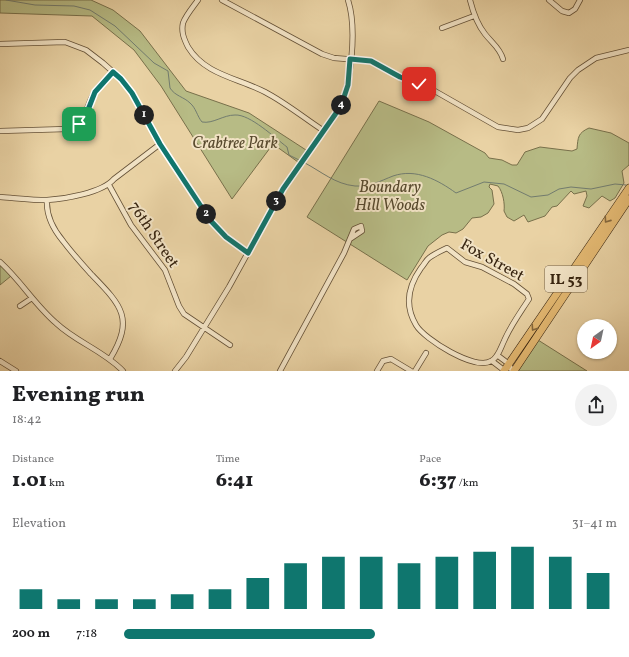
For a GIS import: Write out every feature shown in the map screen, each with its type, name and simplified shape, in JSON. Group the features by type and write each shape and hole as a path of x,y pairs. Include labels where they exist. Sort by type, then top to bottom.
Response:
{"main road":[{"name":"IL 53","path":"506,369 629,188"},
{"name":"IL 53","path":"513,371 629,199"}],"street":[{"path":"198,0 186,17 182,35 196,57 215,72 245,83 273,96 324,131"},
{"path":"222,0 322,54 334,58 366,60 376,63 400,77 426,86 498,127 518,130 528,128 542,120 570,78 578,70 596,58 629,50"},
{"path":"175,371 183,362 204,328 283,189 344,100 348,85 352,28 348,0"},
{"path":"470,0 474,16 485,34 501,52 503,59"},
{"path":"549,0 562,11 569,13 575,9 580,0"},
{"path":"442,28 474,16"},
{"path":"0,44 50,42 70,43 86,50 113,72 121,79 132,93 160,144 215,226 226,237 248,253"},
{"path":"0,131 67,129 74,126 86,115 97,88 113,72"},
{"path":"0,197 47,200 90,192 109,185 114,179 160,144"},
{"name":"76th Street","path":"109,185 131,225 166,270 181,310 188,318 230,345"},
{"path":"47,200 46,208 55,231 81,263 113,297 119,307 122,315 122,333 120,342 110,360"},
{"path":"280,371 350,239"},
{"name":"Fox Street","path":"492,361 482,364 468,361 423,334 415,324 408,299 414,278 428,258 447,248 465,262 482,267 514,284 526,294 529,300 514,320 498,355"},
{"path":"0,262 62,329 110,360 123,371"},
{"path":"20,306 32,298"},
{"path":"415,371 426,352"},
{"path":"498,355 506,369 492,361 498,355"},
{"path":"377,371 383,361 391,359 411,371"},
{"path":"0,361 16,371"},
{"name":"IL 53","path":"506,369 513,371"}],"green space":[{"name":"Crabtree Park","path":"0,0 91,0 113,10 140,31 186,91 249,113 306,150 298,162 273,144 232,199 161,86 134,50 92,16 0,13"},
{"name":"Boundary Hill Woods","path":"379,101 429,122 485,153 489,158 502,160 512,165 517,165 525,152 540,147 572,151 577,149 579,136 589,128 611,133 629,143 629,165 622,171 624,183 615,198 610,201 602,196 589,208 583,206 587,196 586,191 574,194 571,191 557,206 552,207 545,216 528,222 524,215 514,221 507,217 504,211 503,198 500,189 498,186 490,184 489,187 492,190 494,204 488,213 481,217 472,218 463,229 456,233 449,232 442,235 428,246 407,280 307,217"},
{"path":"0,265 11,276 0,285"},
{"path":"538,340 587,371 518,371"}],"waterway":[{"path":"6,0 35,5 74,6 90,10 115,26 154,63 168,71 170,88 174,93 192,105 202,122 210,122 231,115 248,118 287,147 289,155 299,160"},
{"path":"305,163 329,177 348,185 365,186 393,176 410,173 418,174 434,180 456,193 484,182 504,184 531,197 548,195 559,189 571,187 591,189 615,184 626,185"}],"route":[{"path":"79,124 86,115 91,100 100,84 113,72 121,79 132,93 175,169 210,220 226,237 248,253 283,189 341,106 347,92 350,59 371,61 400,77 419,84"}]}
